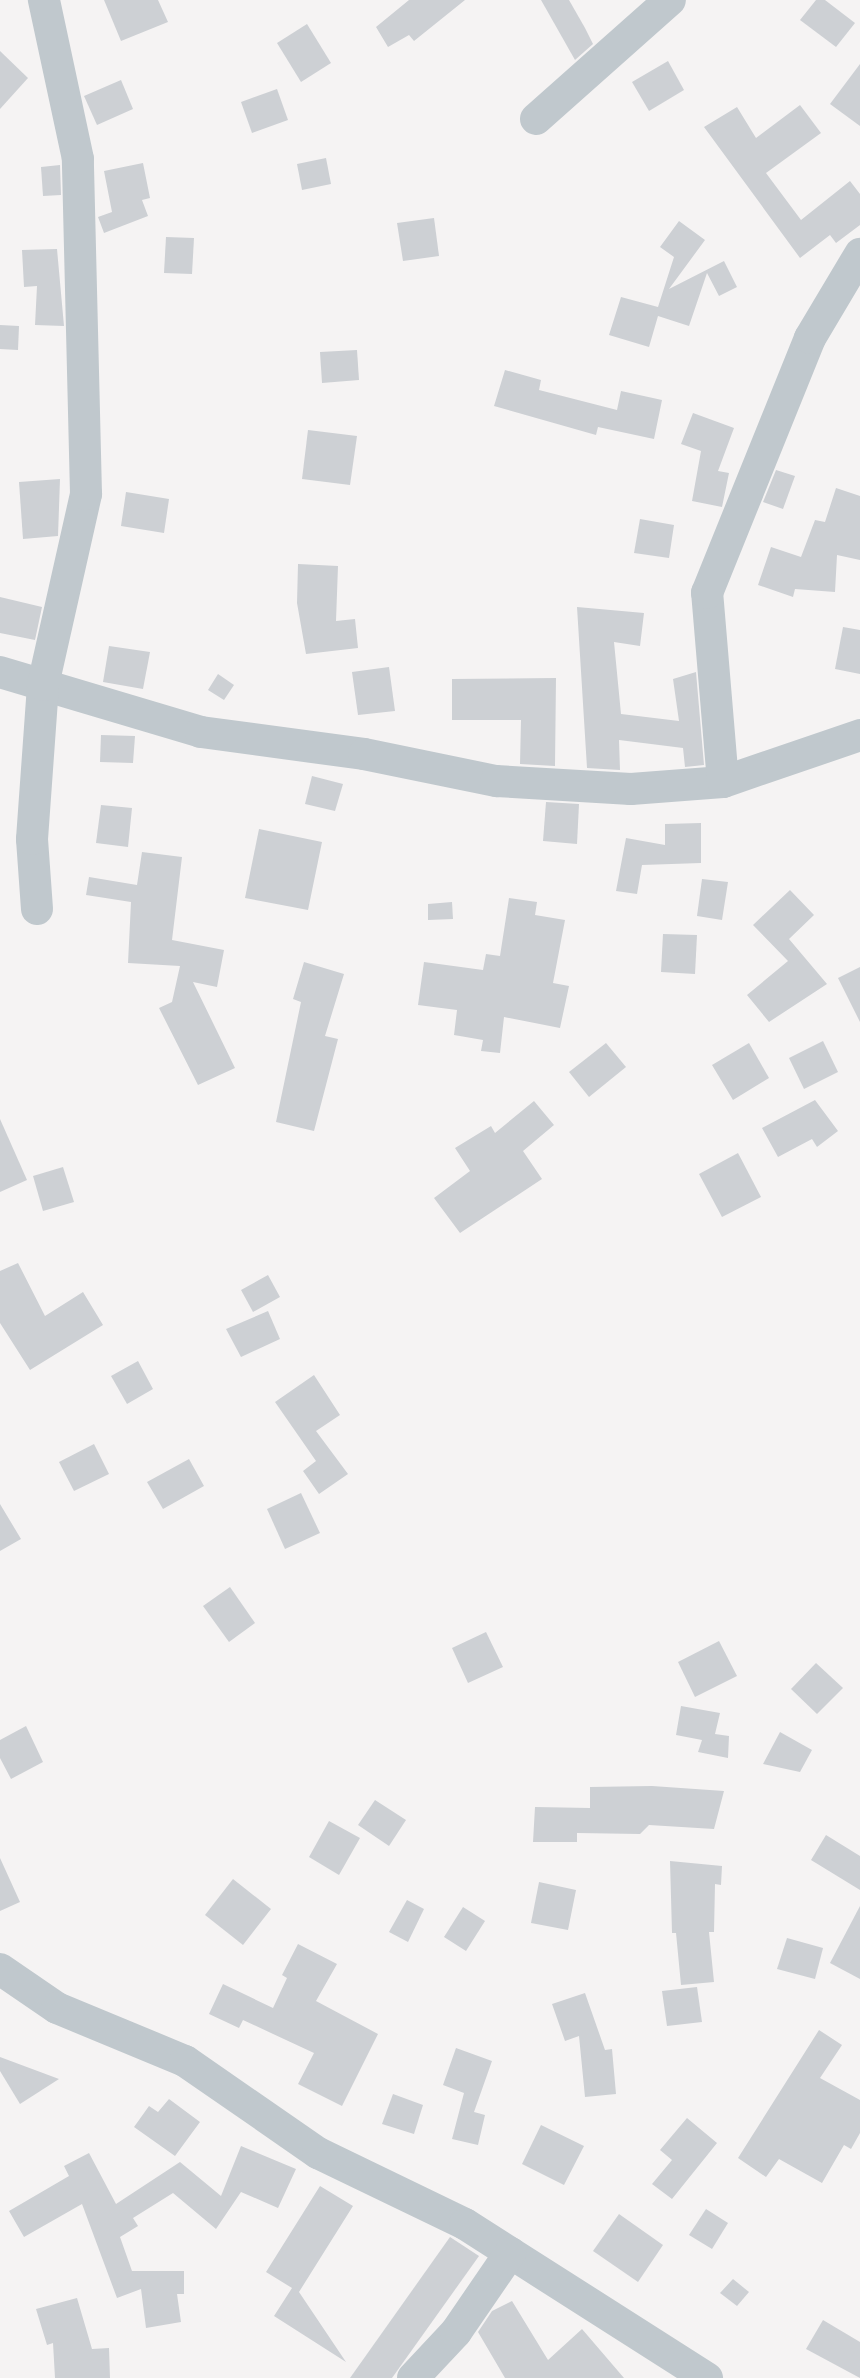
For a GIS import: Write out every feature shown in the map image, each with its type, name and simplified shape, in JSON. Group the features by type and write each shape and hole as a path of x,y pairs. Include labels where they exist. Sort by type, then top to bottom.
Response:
{"street":[{"path":"37,909 32,839 43,686 86,494 78,159 44,0"},
{"path":"536,120 670,0"},
{"path":"723,782 707,593 810,338 860,254"},
{"path":"0,672 201,732 364,754 496,781 631,789 723,782 860,735"},
{"path":"0,1969 57,2008 185,2061 318,2153 465,2224 707,2378"},
{"path":"413,2378 456,2332 510,2253"}],"building":[{"path":"104,0 158,0 168,22 121,41"},
{"path":"409,0 465,0 414,41 409,35 388,47 376,27"},
{"path":"541,0 569,0 585,28 593,44 575,60"},
{"path":"816,0 825,0 855,23 836,47 800,20"},
{"path":"307,24 331,63 301,82 277,43"},
{"path":"0,51 28,78 0,109"},
{"path":"668,61 684,90 649,111 632,82"},
{"path":"860,64 860,126 830,104"},
{"path":"121,80 133,109 97,125 84,96"},
{"path":"277,89 288,120 252,133 241,102"},
{"path":"800,105 821,133 766,173 801,220 850,181 860,194 860,225 836,243 830,235 800,258 704,127 737,107 756,138"},
{"path":"326,158 331,184 302,190 297,164"},
{"path":"143,163 150,198 142,200 148,216 104,233 98,217 112,212 104,171"},
{"path":"60,165 61,195 43,196 41,167"},
{"path":"434,218 439,256 403,261 397,223"},
{"path":"679,221 705,240 669,289 724,261 737,287 719,296 707,273 689,326 658,316 649,347 609,335 621,297 658,307 674,257 660,247"},
{"path":"166,237 194,238 192,274 164,273"},
{"path":"57,249 64,326 35,325 37,286 24,287 22,250"},
{"path":"0,325 19,326 18,350 0,349"},
{"path":"357,350 359,380 322,383 320,352"},
{"path":"505,370 541,380 539,390 617,410 621,391 662,400 654,439 598,427 596,435 494,406"},
{"path":"693,413 734,428 718,471 729,473 722,507 692,501 701,451 681,444"},
{"path":"308,430 357,436 350,485 302,479"},
{"path":"776,470 795,476 783,509 763,502"},
{"path":"60,479 58,536 23,539 19,482"},
{"path":"836,488 860,496 860,560 837,555 835,592 795,589 793,597 758,585 771,547 801,557 815,520 825,522"},
{"path":"126,492 169,499 164,533 121,526"},
{"path":"640,519 674,525 669,558 634,553"},
{"path":"298,564 338,566 336,621 355,619 358,648 306,654 297,603"},
{"path":"0,597 42,607 35,640 0,633"},
{"path":"577,607 644,613 640,646 614,642 621,714 679,721 673,679 696,672 704,765 685,767 683,748 619,740 620,770 587,768"},
{"path":"843,627 860,630 860,674 835,669"},
{"path":"109,646 150,652 143,689 103,682"},
{"path":"389,667 395,711 358,715 352,672"},
{"path":"218,674 234,685 224,700 208,690"},
{"path":"556,678 555,766 520,764 521,720 452,720 452,679"},
{"path":"101,735 135,736 133,763 100,762"},
{"path":"312,776 343,784 335,811 305,804"},
{"path":"546,802 579,804 577,844 543,841"},
{"path":"101,805 132,808 128,847 96,843"},
{"path":"701,823 701,863 642,865 637,894 616,891 626,838 665,845 665,824"},
{"path":"259,829 322,842 308,910 245,898"},
{"path":"142,852 182,857 172,940 224,950 217,987 193,982 235,1068 198,1085 159,1008 172,1002 180,966 128,963 131,902 86,895 89,877 137,885"},
{"path":"702,879 728,882 722,920 697,916"},
{"path":"790,890 814,915 789,939 827,984 769,1022 747,995 788,961 753,925"},
{"path":"509,898 537,902 535,915 565,920 553,983 569,986 560,1028 504,1017 500,1053 481,1051 483,1040 454,1035 457,1010 418,1005 424,962 483,970 486,954 500,956"},
{"path":"452,902 453,919 428,920 428,904"},
{"path":"663,934 697,935 695,974 661,972"},
{"path":"304,962 344,974 325,1036 338,1039 314,1131 276,1122 301,1002 293,999"},
{"path":"860,967 860,1022 838,978"},
{"path":"823,1041 838,1072 804,1089 789,1058"},
{"path":"606,1043 626,1067 589,1097 569,1072"},
{"path":"749,1043 769,1078 733,1100 712,1065"},
{"path":"815,1100 838,1131 817,1147 812,1139 778,1157 762,1128"},
{"path":"534,1101 554,1125 523,1151 542,1179 460,1233 434,1198 470,1171 455,1148 491,1126 495,1133"},
{"path":"0,1119 27,1180 0,1192"},
{"path":"738,1153 761,1197 722,1217 699,1174"},
{"path":"63,1167 74,1202 43,1211 33,1176"},
{"path":"18,1263 45,1316 83,1292 103,1325 30,1370 0,1323 0,1271"},
{"path":"268,1275 280,1297 253,1312 241,1290"},
{"path":"268,1311 280,1339 241,1357 226,1329"},
{"path":"138,1361 153,1389 127,1404 111,1376"},
{"path":"314,1375 340,1415 316,1431 348,1474 319,1494 303,1471 316,1461 275,1402"},
{"path":"94,1444 109,1474 74,1491 59,1462"},
{"path":"189,1459 204,1486 163,1509 147,1482"},
{"path":"301,1493 320,1533 285,1549 267,1509"},
{"path":"0,1504 21,1539 0,1551"},
{"path":"230,1587 255,1623 229,1642 203,1606"},
{"path":"486,1632 503,1667 468,1683 452,1648"},
{"path":"719,1641 737,1676 695,1697 678,1662"},
{"path":"816,1663 843,1688 817,1714 791,1689"},
{"path":"681,1706 720,1713 715,1734 729,1736 728,1758 698,1752 702,1740 676,1735"},
{"path":"26,1726 43,1762 11,1779 0,1758 0,1740"},
{"path":"780,1732 812,1750 800,1772 763,1764"},
{"path":"652,1786 724,1791 714,1829 649,1825 640,1834 577,1833 577,1842 533,1842 535,1807 590,1808 590,1787"},
{"path":"375,1800 406,1820 389,1846 358,1825"},
{"path":"329,1821 360,1838 339,1875 309,1857"},
{"path":"826,1835 860,1856 860,1890 811,1860"},
{"path":"0,1858 20,1902 0,1911"},
{"path":"670,1861 722,1866 721,1885 715,1884 714,1932 709,1932 714,1982 681,1985 676,1933 672,1933"},
{"path":"233,1879 271,1909 243,1945 205,1915"},
{"path":"539,1882 576,1890 568,1930 531,1923"},
{"path":"407,1900 424,1909 408,1942 389,1932"},
{"path":"860,1906 860,1979 830,1963"},
{"path":"463,1907 485,1921 466,1951 444,1937"},
{"path":"787,1938 823,1948 815,1979 777,1969"},
{"path":"298,1944 337,1964 316,2001 378,2034 342,2106 298,2084 314,2053 243,2020 239,2028 209,2014 223,1984 273,2008 287,1978 282,1975"},
{"path":"697,1987 702,2022 667,2026 662,1991"},
{"path":"585,1993 605,2050 612,2049 616,2094 585,2097 579,2036 565,2041 552,2004"},
{"path":"819,2030 842,2045 820,2078 860,2100 860,2133 851,2149 844,2145 822,2183 779,2159 766,2177 738,2158"},
{"path":"456,2048 492,2061 474,2112 485,2115 478,2145 452,2139 464,2093 443,2085"},
{"path":"0,2057 59,2079 20,2104 0,2071"},
{"path":"393,2094 423,2105 414,2134 382,2124"},
{"path":"169,2099 200,2122 175,2156 134,2127 149,2106 158,2112"},
{"path":"687,2118 717,2143 672,2199 652,2184 672,2160 660,2150"},
{"path":"541,2125 584,2146 564,2185 522,2164"},
{"path":"241,2146 296,2169 278,2208 241,2192 216,2229 173,2193 133,2218 138,2226 120,2237 132,2271 184,2271 184,2294 177,2294 181,2322 146,2328 141,2289 117,2298 82,2204 24,2237 9,2211 69,2176 64,2166 89,2153 116,2204 180,2162 221,2196"},
{"path":"320,2186 353,2206 299,2292 346,2362 274,2316 292,2288 266,2272"},
{"path":"706,2209 728,2223 712,2249 689,2235"},
{"path":"619,2214 663,2245 638,2282 593,2251"},
{"path":"450,2237 479,2256 392,2378 350,2378"},
{"path":"733,2279 749,2292 737,2306 720,2293"},
{"path":"77,2298 92,2349 109,2348 110,2378 55,2378 53,2343 47,2345 36,2309"},
{"path":"512,2301 548,2360 582,2329 624,2378 505,2378 478,2332 492,2311"},
{"path":"823,2320 860,2342 860,2378 806,2349"}]}
